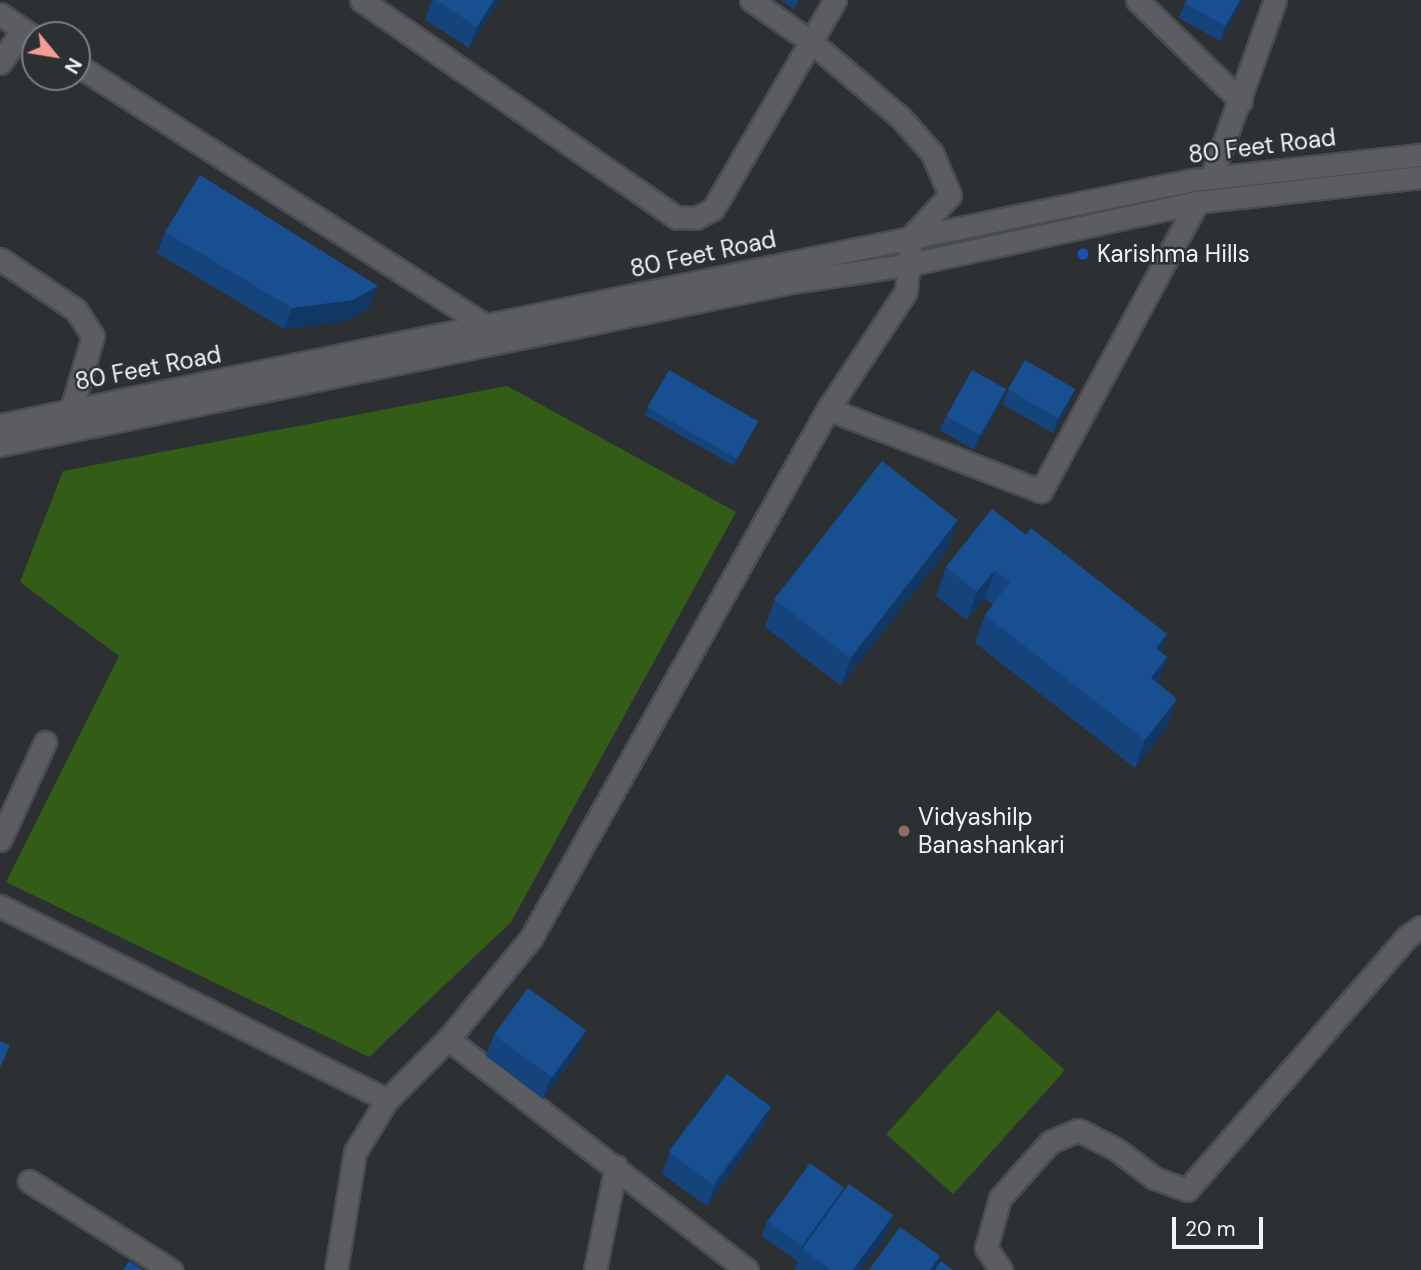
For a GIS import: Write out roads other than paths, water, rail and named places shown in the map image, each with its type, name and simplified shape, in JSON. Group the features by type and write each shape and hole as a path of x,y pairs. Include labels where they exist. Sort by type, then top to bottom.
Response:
{"street":[{"path":"361,0 676,217 696,218 713,209 835,0"},
{"path":"337,1270 355,1152 387,1100 447,1039 531,938 828,409 906,291 911,264 911,237 950,195 932,153 900,117 810,41 751,0"},
{"path":"1136,0 1241,101"},
{"path":"1211,178 1241,101 1275,0"},
{"path":"0,14 21,28"},
{"path":"0,64 21,42"},
{"path":"91,74 485,326"},
{"name":"80 Feet Road","path":"0,425 911,237 1211,178 1421,155"},
{"name":"80 Feet Road","path":"0,445 792,282 911,264 1197,202 1421,177"},
{"path":"828,409 1041,491 1197,202"},
{"path":"0,259 76,310 93,336 71,410"},
{"path":"0,840 45,742"},
{"path":"0,906 387,1100"},
{"path":"1001,1270 986,1248 1000,1198 1050,1142 1078,1130 1116,1149 1154,1178 1187,1190 1407,937 1421,927"},
{"path":"447,1039 616,1166 747,1270"},
{"path":"594,1270 616,1166"},
{"path":"29,1181 171,1270"}],"place":[{"name":"Karishma Hills","path":"1083,254"},
{"name":"Vidyashilp Banashankari","path":"904,831"}]}
